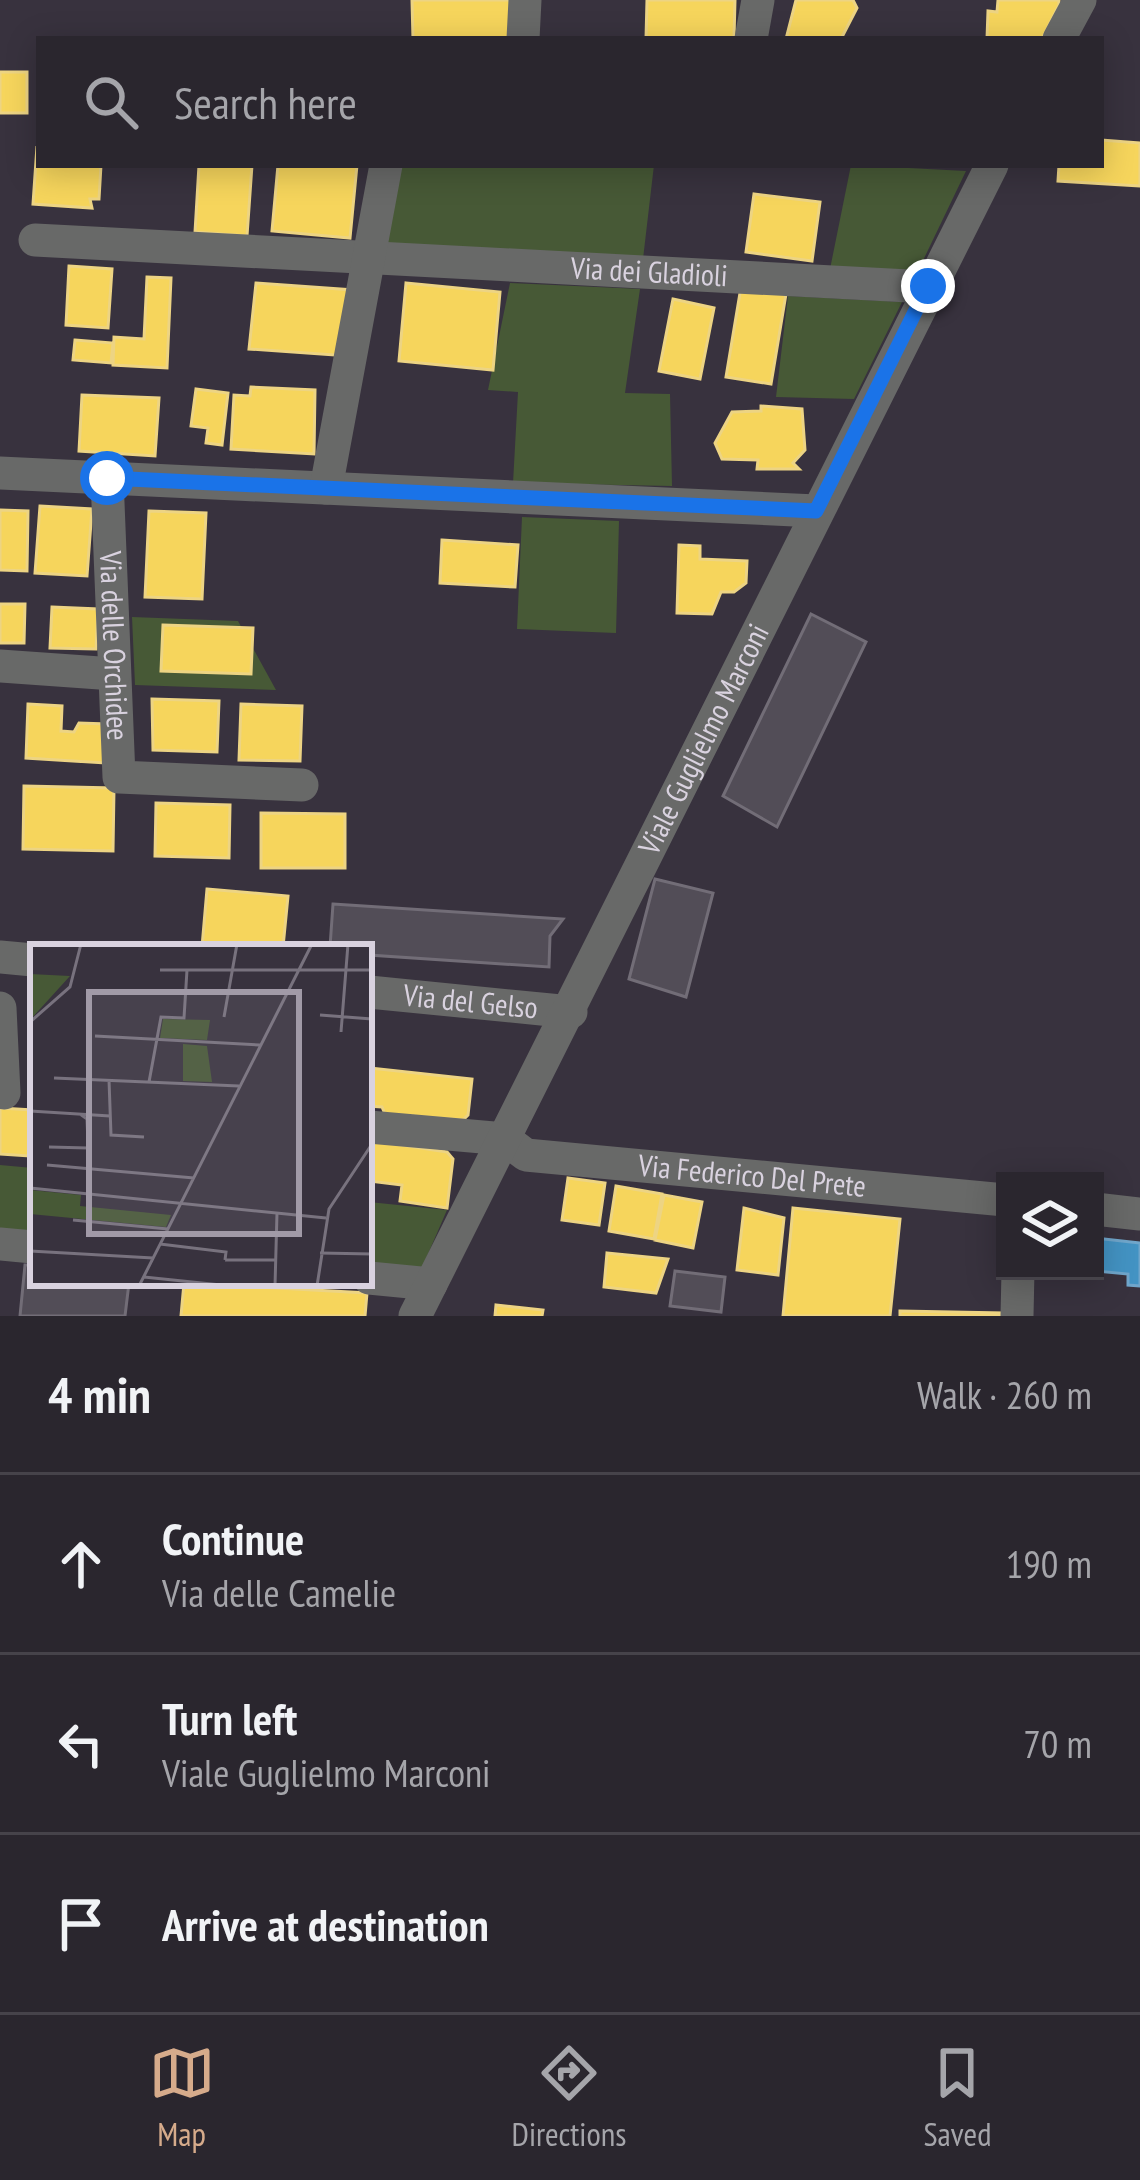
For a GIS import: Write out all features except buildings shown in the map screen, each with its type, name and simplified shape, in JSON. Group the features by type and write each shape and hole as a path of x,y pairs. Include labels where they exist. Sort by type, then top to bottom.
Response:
{"street":[{"path":"523,36 525,0"},
{"path":"752,36 758,0"},
{"path":"1061,36 1080,0"},
{"path":"326,488 385,168"},
{"name":"Viale Guglielmo Marconi","path":"415,1316 990,168"},
{"name":"Via dei Gladioli","path":"35,240 928,286"},
{"path":"0,473 816,511"},
{"name":"Via delle Orchidee","path":"107,478 119,777 302,785"},
{"path":"0,666 115,674"},
{"path":"0,957 30,960"},
{"name":"Via del Gelso","path":"372,992 571,1012"},
{"path":"0,1008 12,1094"},
{"name":"Via Federico Del Prete","path":"372,1126 505,1139 526,1155 996,1199"},
{"path":"1104,1210 1140,1214"},
{"path":"0,1244 30,1247"},
{"path":"372,1278 431,1284"},
{"path":"1017,1316 1018,1280"}],"green space":[{"path":"400,168 654,168 643,259 386,246"},
{"path":"850,168 966,171 917,273 830,269"},
{"path":"510,283 640,289 625,393 670,394 672,486 513,483 518,392 488,390"},
{"path":"788,296 902,302 854,399 776,397"},
{"path":"522,517 619,521 616,633 517,629"},
{"path":"132,617 238,621 276,690 135,685"},
{"path":"0,1165 30,1168 30,1238 0,1234"},
{"path":"372,1202 447,1210 418,1277 372,1272"}],"route":[{"path":"107,478 816,511 928,286"}]}
